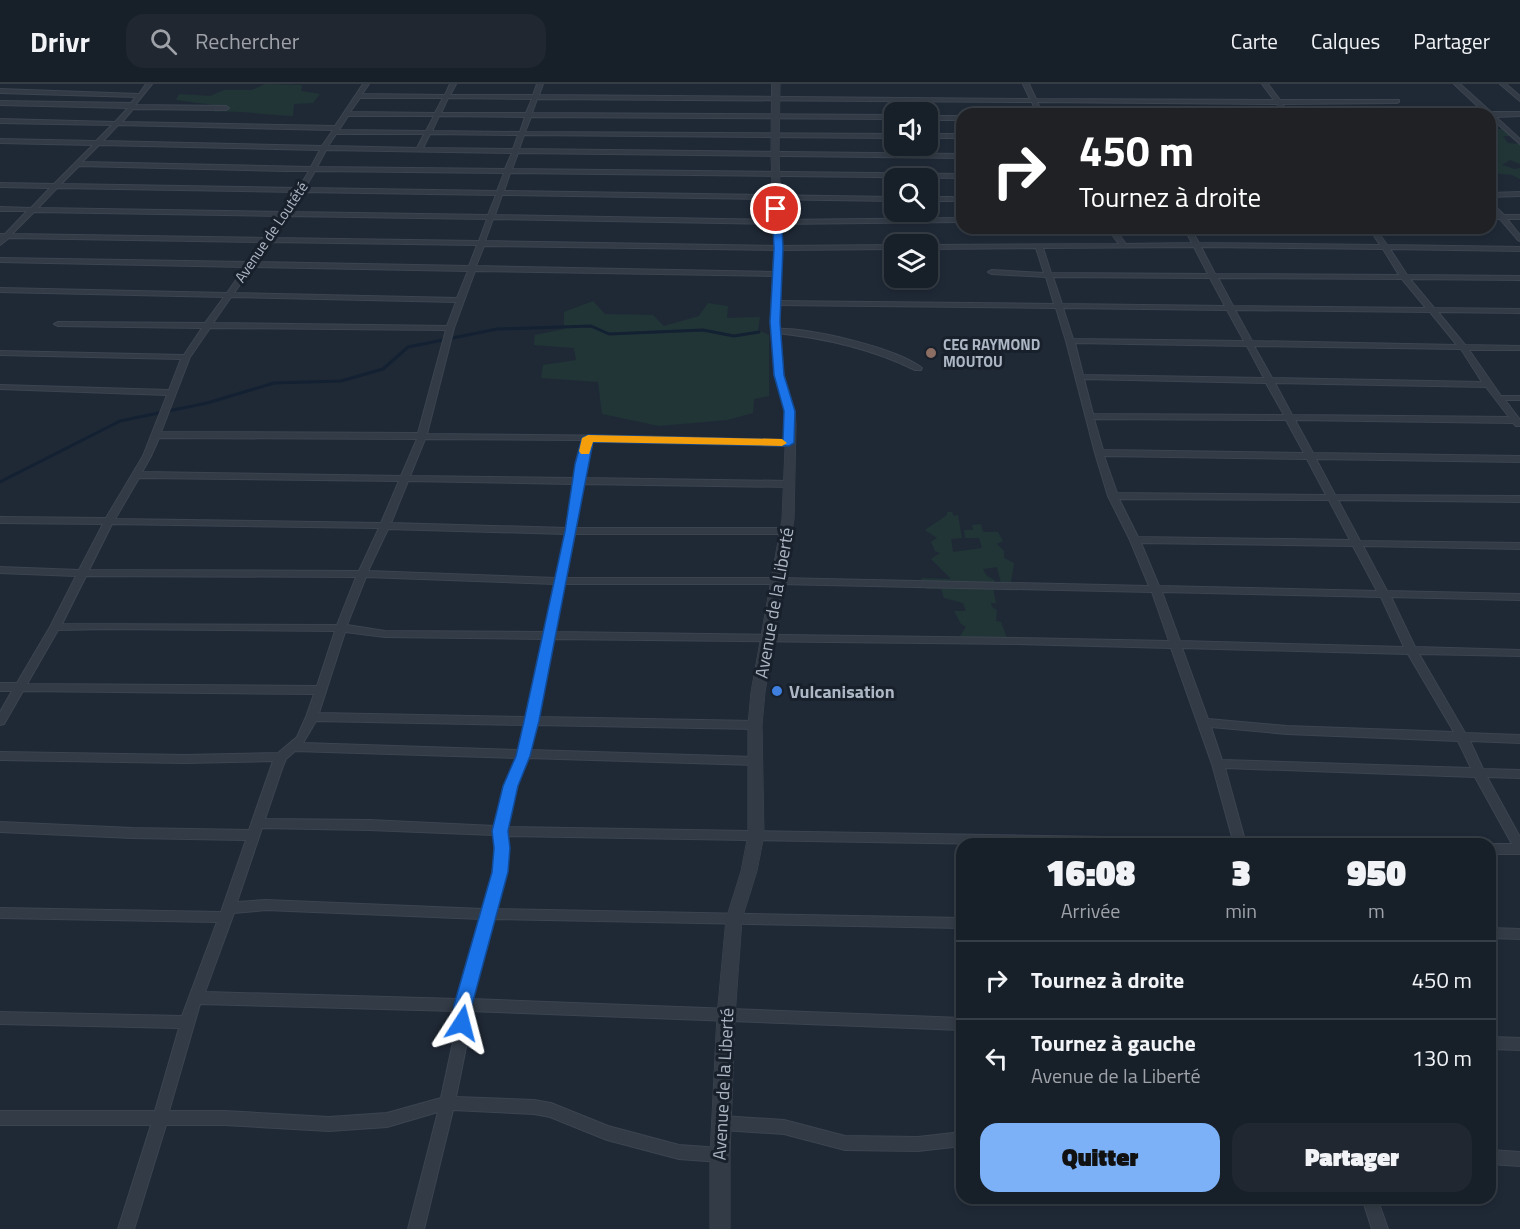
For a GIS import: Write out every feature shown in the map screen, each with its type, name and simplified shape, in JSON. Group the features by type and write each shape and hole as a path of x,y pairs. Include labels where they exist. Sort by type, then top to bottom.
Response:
{"street":[{"path":"0,243 4,236 116,123 149,84"},
{"name":"Avenue de Loutété","path":"0,721 22,687 36,657 55,627 109,521 157,435 186,357 301,190 324,148 366,84"},
{"path":"419,150 453,84"},
{"path":"126,1229 187,1022 281,757 301,740 312,717 341,628 362,574 422,435 450,328 518,151 540,84"},
{"path":"1026,84 1038,108"},
{"path":"1265,84 1283,108"},
{"path":"1457,84 1483,108"},
{"path":"1503,84 1520,99"},
{"path":"0,91 138,95"},
{"path":"359,96 536,97 776,91 1034,99 1397,101"},
{"name":"Avenue de la Liberté","path":"720,1229 720,1155 726,1017 734,919 749,871 756,835 754,725 779,581 786,531 789,484 790,411 779,375 776,331 778,248 775,154 776,91"},
{"path":"0,103 225,108"},
{"path":"347,114 884,117"},
{"path":"1496,115 1520,114"},
{"path":"938,118 956,118"},
{"path":"1496,120 1520,141"},
{"path":"0,121 428,132 884,136"},
{"path":"938,136 956,136"},
{"path":"0,141 419,150 956,156"},
{"path":"76,164 956,176"},
{"path":"0,185 884,199"},
{"path":"1496,195 1520,194"},
{"path":"938,199 953,199"},
{"path":"0,208 776,222 956,220"},
{"path":"1496,210 1520,239"},
{"path":"1496,217 1520,217"},
{"path":"1115,234 1124,245"},
{"path":"1191,234 1385,596 1411,650 1463,739 1520,849 1496,849"},
{"path":"1375,234 1405,278 1464,348 1488,385 1518,423"},
{"path":"4,236 778,248 884,247"},
{"path":"938,247 1197,245 1520,249"},
{"path":"1039,246 1070,341 1099,453 1113,496 1156,590 1218,764 1238,838"},
{"path":"0,260 777,274"},
{"path":"992,272 1047,275 1520,278"},
{"path":"0,290 460,300"},
{"path":"776,303 1058,308 1520,311"},
{"path":"58,324 450,328"},
{"path":"776,331 855,342 890,354 918,368"},
{"path":"1070,341 1520,348"},
{"path":"0,354 186,357"},
{"path":"1080,377 1488,385"},
{"path":"0,387 171,393"},
{"path":"1499,398 1520,398"},
{"path":"1090,416 1289,417 1518,423"},
{"path":"157,435 422,435 789,443"},
{"path":"416,1229 460,1042 463,1005 500,872 502,848 500,831 511,786 523,756 532,721 588,438"},
{"path":"1099,453 1520,459"},
{"path":"136,475 789,484"},
{"path":"1113,496 1520,499"},
{"path":"0,520 385,525 571,531 786,531"},
{"path":"1135,540 1520,546"},
{"path":"0,570 83,573 362,574 560,581 779,581 1385,596 1520,597"},
{"path":"55,627 341,628 386,634 769,637 1520,653"},
{"path":"0,687 321,690"},
{"path":"312,717 754,725"},
{"path":"1204,723 1287,730 1520,740"},
{"path":"293,747 523,756 755,761"},
{"path":"0,756 185,759 281,757"},
{"path":"1218,764 1520,774"},
{"path":"0,827 132,833 369,825 500,831 956,839"},
{"path":"0,913 227,913 266,905 488,914 956,923"},
{"path":"1496,933 1520,934"},
{"path":"195,998 463,1005 726,1017 956,1024"},
{"path":"0,1018 187,1022"},
{"path":"1496,1043 1520,1044"},
{"path":"0,1118 225,1119 329,1124 387,1120 446,1103 550,1110 607,1133 679,1152 720,1155"},
{"path":"722,1123 784,1127 845,1143 918,1144 956,1140"},
{"path":"1496,1157 1520,1159"},
{"path":"1372,1204 1380,1229"}],"green space":[{"path":"265,84 302,85 301,91 320,94 313,103 294,104 293,116 214,112 220,106 176,100 179,94 210,96 224,90 252,90"},
{"path":"1496,129 1503,129 1512,136 1503,136 1508,143 1520,144 1520,164 1510,160 1502,165 1515,169 1520,168 1520,179 1512,175 1496,174"},
{"path":"593,301 605,314 653,315 664,326 699,316 708,303 728,306 727,318 760,317 758,330 769,335 769,396 754,399 753,413 727,420 659,426 602,414 598,382 541,378 543,365 576,360 574,348 534,345 535,335 564,329 564,312"},
{"path":"947,512 952,512 954,516 958,515 962,538 951,539 953,552 982,548 979,538 965,538 964,530 973,530 972,525 981,524 983,532 998,532 1003,541 997,544 1004,551 1004,558 1014,563 1011,582 1001,583 997,567 983,569 986,575 996,581 987,584 993,588 996,603 991,603 992,607 997,610 996,621 1001,622 1007,638 968,640 960,636 966,627 961,624 954,611 966,611 963,603 944,598 941,589 926,589 921,578 951,579 931,559 940,553 935,551 931,542 937,538 925,530 947,515"}],"waterway":[{"path":"0,482 120,421 207,403 274,383 341,381 383,369 408,347 497,329 591,326 609,334 703,330 734,336 759,332"}],"slow traffic":[{"path":"585,451 588,438 782,443"}],"place":[{"name":"CEG RAYMOND MOUTOU","path":"931,353"},
{"name":"Vulcanisation","path":"777,691"}],"route":[{"path":"462,1023 463,1005 500,872 502,848 500,831 511,786 523,756 532,721 571,531 581,464 588,438 789,443 790,411 779,375 775,322 778,248 776,209"}]}
